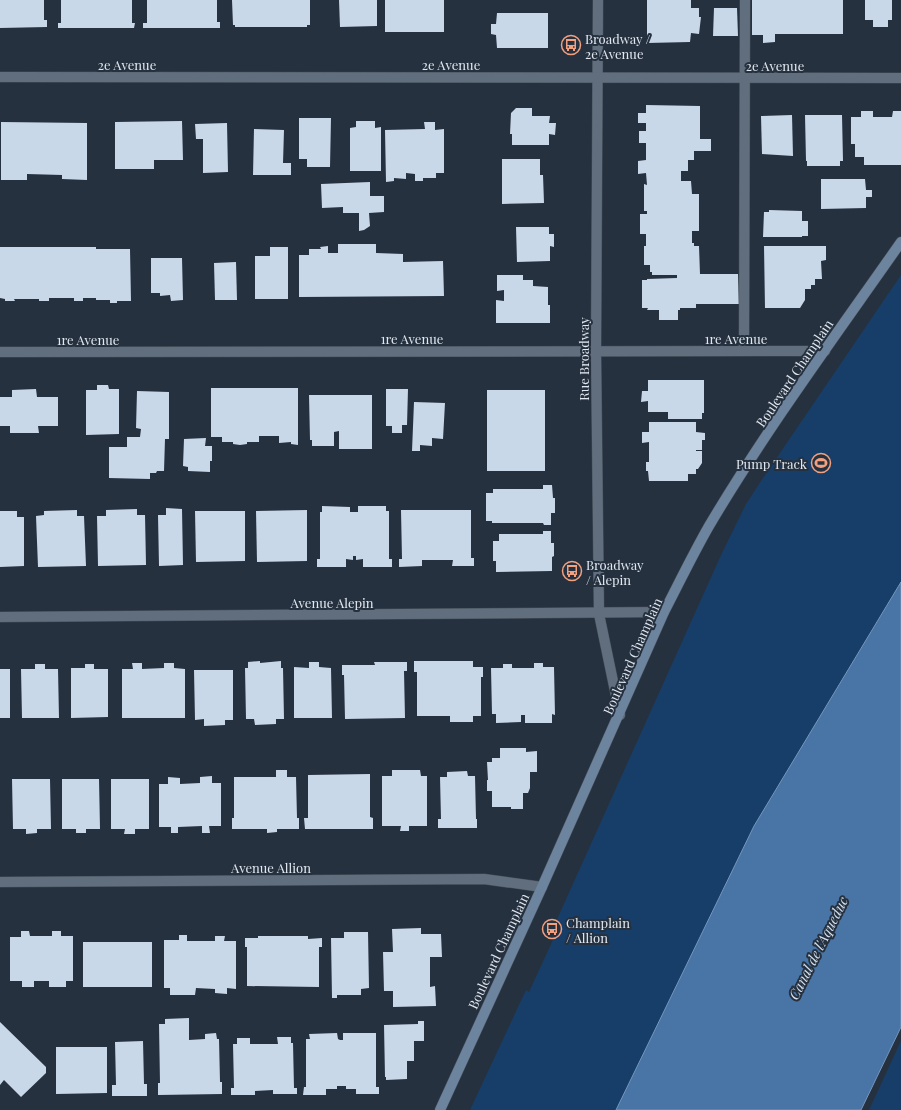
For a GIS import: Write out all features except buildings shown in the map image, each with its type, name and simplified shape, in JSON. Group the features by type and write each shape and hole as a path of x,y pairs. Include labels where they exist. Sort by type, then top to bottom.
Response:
{"main road":[{"name":"Boulevard Champlain","path":"440,1110 620,715 664,612 709,527 752,457 901,242"}],"street":[{"name":"Rue Broadway","path":"598,0 596,351 599,614 620,715"},
{"path":"744,350 745,0"},
{"name":"2e Avenue","path":"0,77 901,78"},
{"name":"1re Avenue","path":"0,352 825,351"},
{"name":"Avenue Alepin","path":"0,617 599,614 664,612"},
{"name":"Avenue Allion","path":"0,882 484,879 542,887"}],"shaded area":[{"path":"901,275 901,582 834,693 618,1110 470,1110 526,990 529,992 558,929 554,926 722,553 746,504"},
{"path":"901,1041 901,1110 869,1110"}],"water":[{"name":"Canal de l'Aqueduc","path":"901,582 901,1027 861,1110 616,1110 754,826"}],"place":[{"name":"Broadway / 2e Avenue","path":"571,45"},
{"name":"Pump Track","path":"821,463"},
{"name":"Broadway / Alepin","path":"572,571"},
{"name":"Champlain / Allion","path":"552,929"}]}
